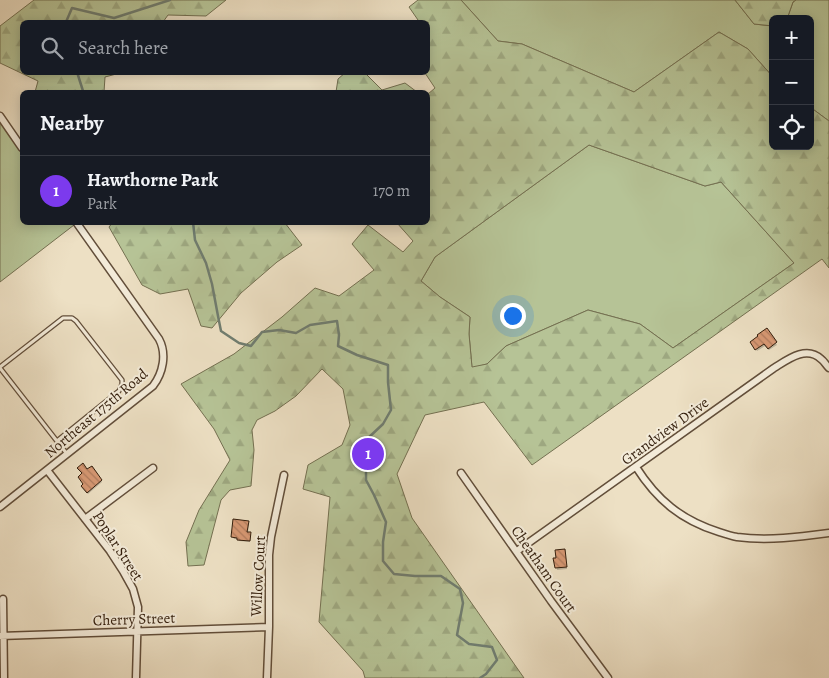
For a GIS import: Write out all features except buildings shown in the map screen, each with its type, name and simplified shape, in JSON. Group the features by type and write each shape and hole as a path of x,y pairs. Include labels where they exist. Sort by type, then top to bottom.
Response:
{"street":[{"path":"0,116 20,145"},
{"name":"Northeast 175th Road","path":"0,507 153,386 158,380 163,362 163,350 159,339 78,225"},
{"name":"Grandview Drive","path":"517,551 794,355 804,353 815,355 829,368"},
{"path":"636,467 663,502 685,518 703,527 735,537 759,539 829,533"},
{"path":"86,519 153,468"},
{"name":"Poplar Street","path":"47,470 86,519 123,572 133,590 138,607 136,678"},
{"name":"Cheatham Court","path":"461,473 608,678"},
{"name":"Willow Court","path":"267,678 269,627 268,555 284,475"},
{"path":"3,599 1,636 4,678"},
{"name":"Cherry Street","path":"1,636 269,627"}],"lane":[{"path":"57,441 119,391 122,384 122,380 72,318 63,318 0,368 67,455"}],"green space":[{"path":"34,0 226,0 206,16 168,15 164,20 20,20 20,72 0,63 0,26"},
{"path":"418,0 461,0 498,41 522,44 634,92 719,32 748,49 769,73 769,150 814,150 814,110 829,121 829,268 822,259 532,465 484,402 425,415 397,474 412,518 524,678 365,678 363,671 319,622 330,497 303,489 308,465 342,445 350,425 343,389 322,369 296,396 275,411 257,420 252,430 254,450 251,486 230,490 221,500 204,565 188,566 186,542 199,510 230,460 214,429 181,384 234,354 282,317 315,288 339,296 374,270 352,244 368,225 403,252 413,241 399,225 430,225 430,92 435,88 426,75 430,75 430,20 418,20 409,7","holes":["589,145 705,186 721,182 794,263 673,348 640,324 588,310 506,346 487,364 472,367 469,334 470,317 440,297 421,281 435,257"]},
{"path":"461,0 735,0 754,24 769,26 769,73 748,49 719,32 634,92 522,44 498,41"},
{"path":"735,0 796,0 793,2 788,15 769,15 769,26 754,24"},
{"path":"796,0 829,0 829,121 814,110 814,15 788,15 793,2"},
{"path":"25,75 112,75 105,77 104,90 36,90 38,81"},
{"path":"343,75 367,75 382,90 336,90 338,79"},
{"path":"405,83 414,90 382,90"},
{"path":"0,122 20,150 20,225 74,225 0,282"},
{"path":"589,145 705,186 721,182 794,263 673,348 640,324 588,310 506,346 487,364 472,368 469,334 470,317 440,297 421,281 435,257"},
{"path":"111,225 287,225 302,245 277,262 241,293 212,328 201,326 188,289 160,294 142,285 109,227"}],"waterway":[{"path":"67,20 72,8 114,18 170,0"},
{"path":"78,75 83,90"},
{"path":"193,225 195,240 206,263 212,284 221,331 239,343 251,346 262,332 279,330 296,333 310,325 337,321 338,346 357,355 388,365 391,410 383,424 366,440 366,480 386,522 383,561 394,574 441,576 460,589 463,603 457,635 469,644 492,647 497,660 486,674 480,678"}],"place":[{"name":"Hawthorne Park","path":"368,454"}]}
